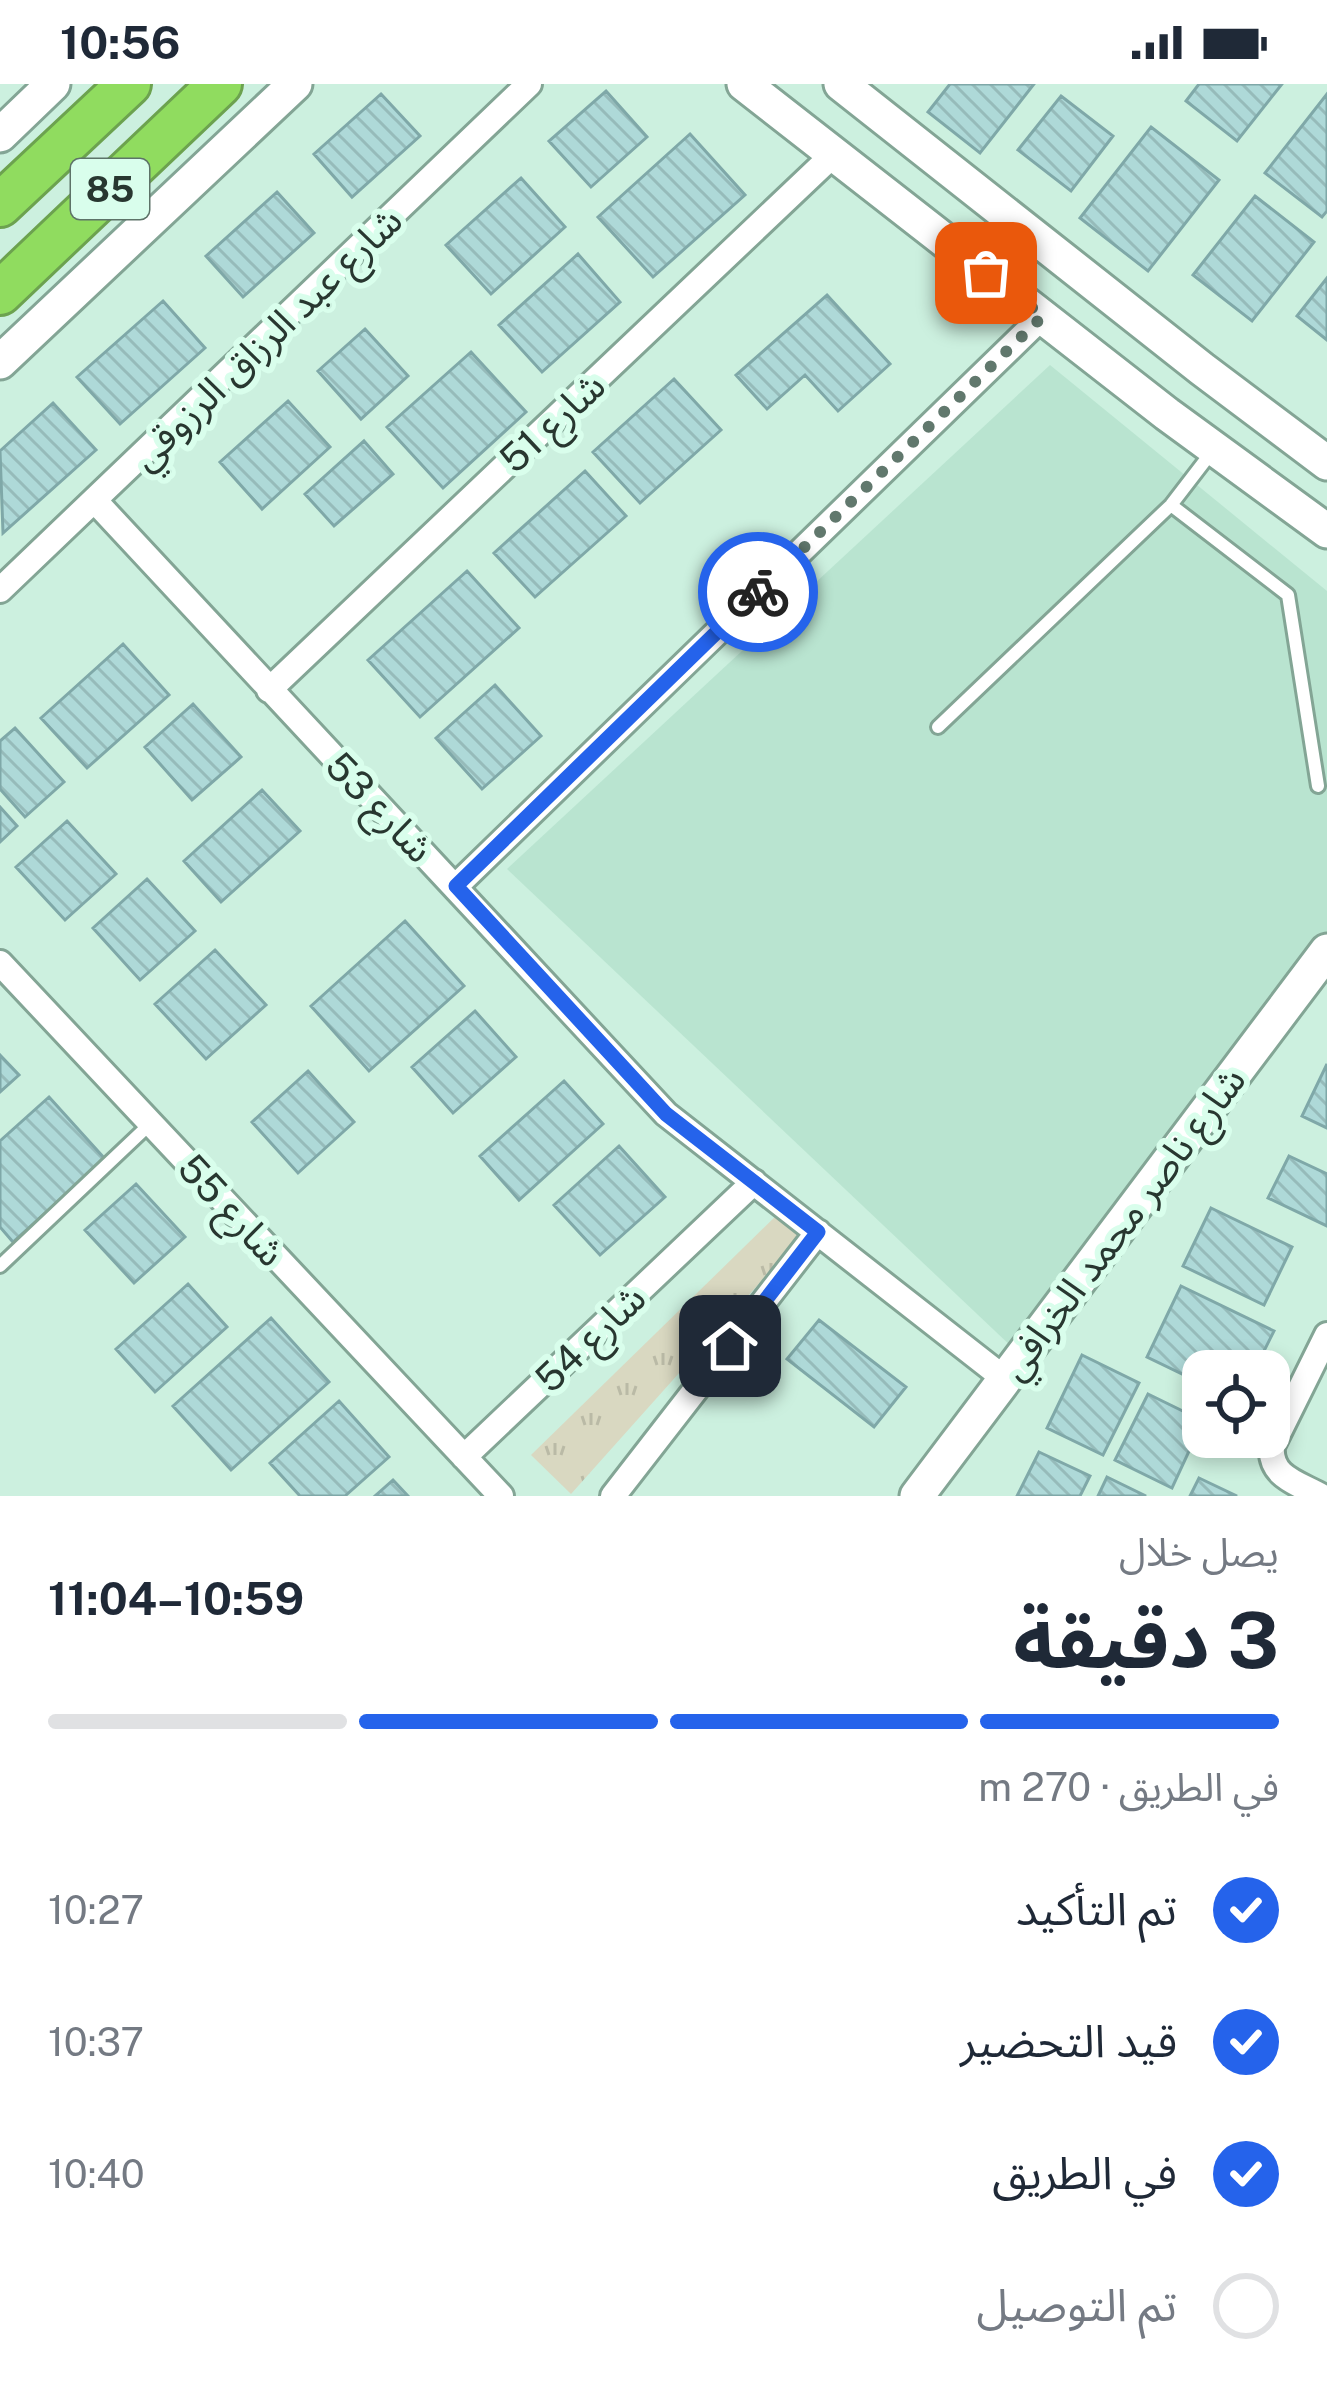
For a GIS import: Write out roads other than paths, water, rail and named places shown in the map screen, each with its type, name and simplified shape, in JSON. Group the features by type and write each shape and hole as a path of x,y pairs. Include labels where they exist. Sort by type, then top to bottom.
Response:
{"highway":[{"name":"85","path":"0,205 130,84"},
{"name":"85","path":"0,293 220,84"}],"main road":[{"path":"0,135 53,84"},
{"path":"0,362 295,84"},
{"path":"744,84 1167,414 1327,531"},
{"path":"842,84 1327,463"},
{"path":"862,175 880,174 899,162 903,144 897,128"},
{"path":"920,220 917,192 924,183 942,174 957,176"},
{"path":"1167,414 1189,417 1207,402 1209,383 1202,369"},
{"name":"شارع ناصر محمد الخرافي","path":"926,1492 1004,1378 1327,951"}],"street":[{"name":"شارع عبد الرزاق الرزوقي","path":"0,590 529,84"},
{"name":"شارع 51","path":"268,690 835,153"},
{"path":"456,886 1043,316"},
{"name":"شارع 53","path":"96,502 666,1114 1004,1378"},
{"name":"شارع 55","path":"0,962 464,1457"},
{"name":"شارع 54","path":"464,1457 754,1182"},
{"path":"613,1496 818,1232"},
{"path":"1321,1496 1278,1472 1271,1456 1327,1335"},
{"path":"464,1457 501,1496"}],"lane":[{"path":"938,727 1171,506 1215,448"},
{"path":"1171,506 1288,595 1318,785"},
{"path":"0,1266 151,1123"}]}
